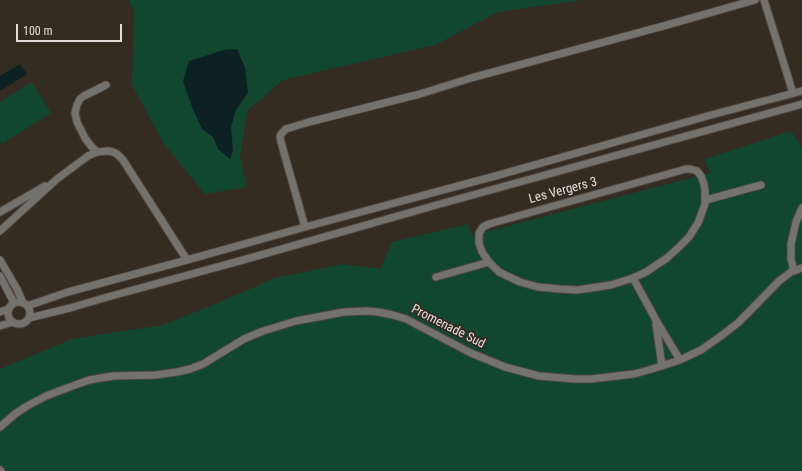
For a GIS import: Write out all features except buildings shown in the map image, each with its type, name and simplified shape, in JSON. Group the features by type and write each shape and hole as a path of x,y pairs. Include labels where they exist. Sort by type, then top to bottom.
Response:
{"street":[{"path":"305,227 280,137 286,129 420,94 471,78 755,0"},
{"path":"764,0 794,93"},
{"path":"97,152 90,146 85,138 77,122 75,113 80,99 106,84"},
{"path":"13,322 8,316 9,309 14,303 20,302 25,304 491,177 711,114 802,91"},
{"path":"0,326 13,322 21,324 26,322 29,318 70,308 802,104"},
{"path":"0,231 57,179 88,156 97,152 110,151 120,157 187,260"},
{"name":"Les Vergers 3","path":"686,169 694,169 701,176 704,184 706,200 704,210 698,223 679,247 657,265 633,278 611,284 577,290 548,288 512,279 500,272 489,262 482,252 478,237 480,230 489,224 686,169"},
{"path":"0,212 57,179"},
{"path":"706,200 761,185"},
{"path":"794,271 791,259 791,244 796,222 802,208"},
{"path":"0,260 30,313 29,318"},
{"path":"436,277 489,262"},
{"name":"Promenade Sud","path":"0,427 27,406 46,396 89,380 113,376 155,375 190,369 244,339 263,331 296,321 344,312 378,312 406,319 471,354 501,366 540,376 591,379 634,374 680,360 701,350 739,322 779,281 794,271 802,268"},
{"path":"0,276 14,303"},
{"path":"633,278 680,360"},
{"path":"0,312 9,309"},
{"path":"656,320 662,366"}],"green space":[{"path":"129,0 582,0 498,12 435,45 283,80 247,111 240,156 247,187 205,194 164,144 132,85 134,10"},
{"path":"32,82 51,113 2,144 0,141 0,102"},
{"path":"791,131 802,147 802,471 0,471 0,369 72,339 163,325 275,278 343,264 380,269 392,242 467,224 473,235 710,173 705,159"}],"water":[{"path":"237,49 245,68 248,93 236,110 231,127 233,151 230,159 218,149 213,137 202,129 192,107 183,81 189,61 224,50"},
{"path":"20,64 27,74 0,91 0,76"}]}
